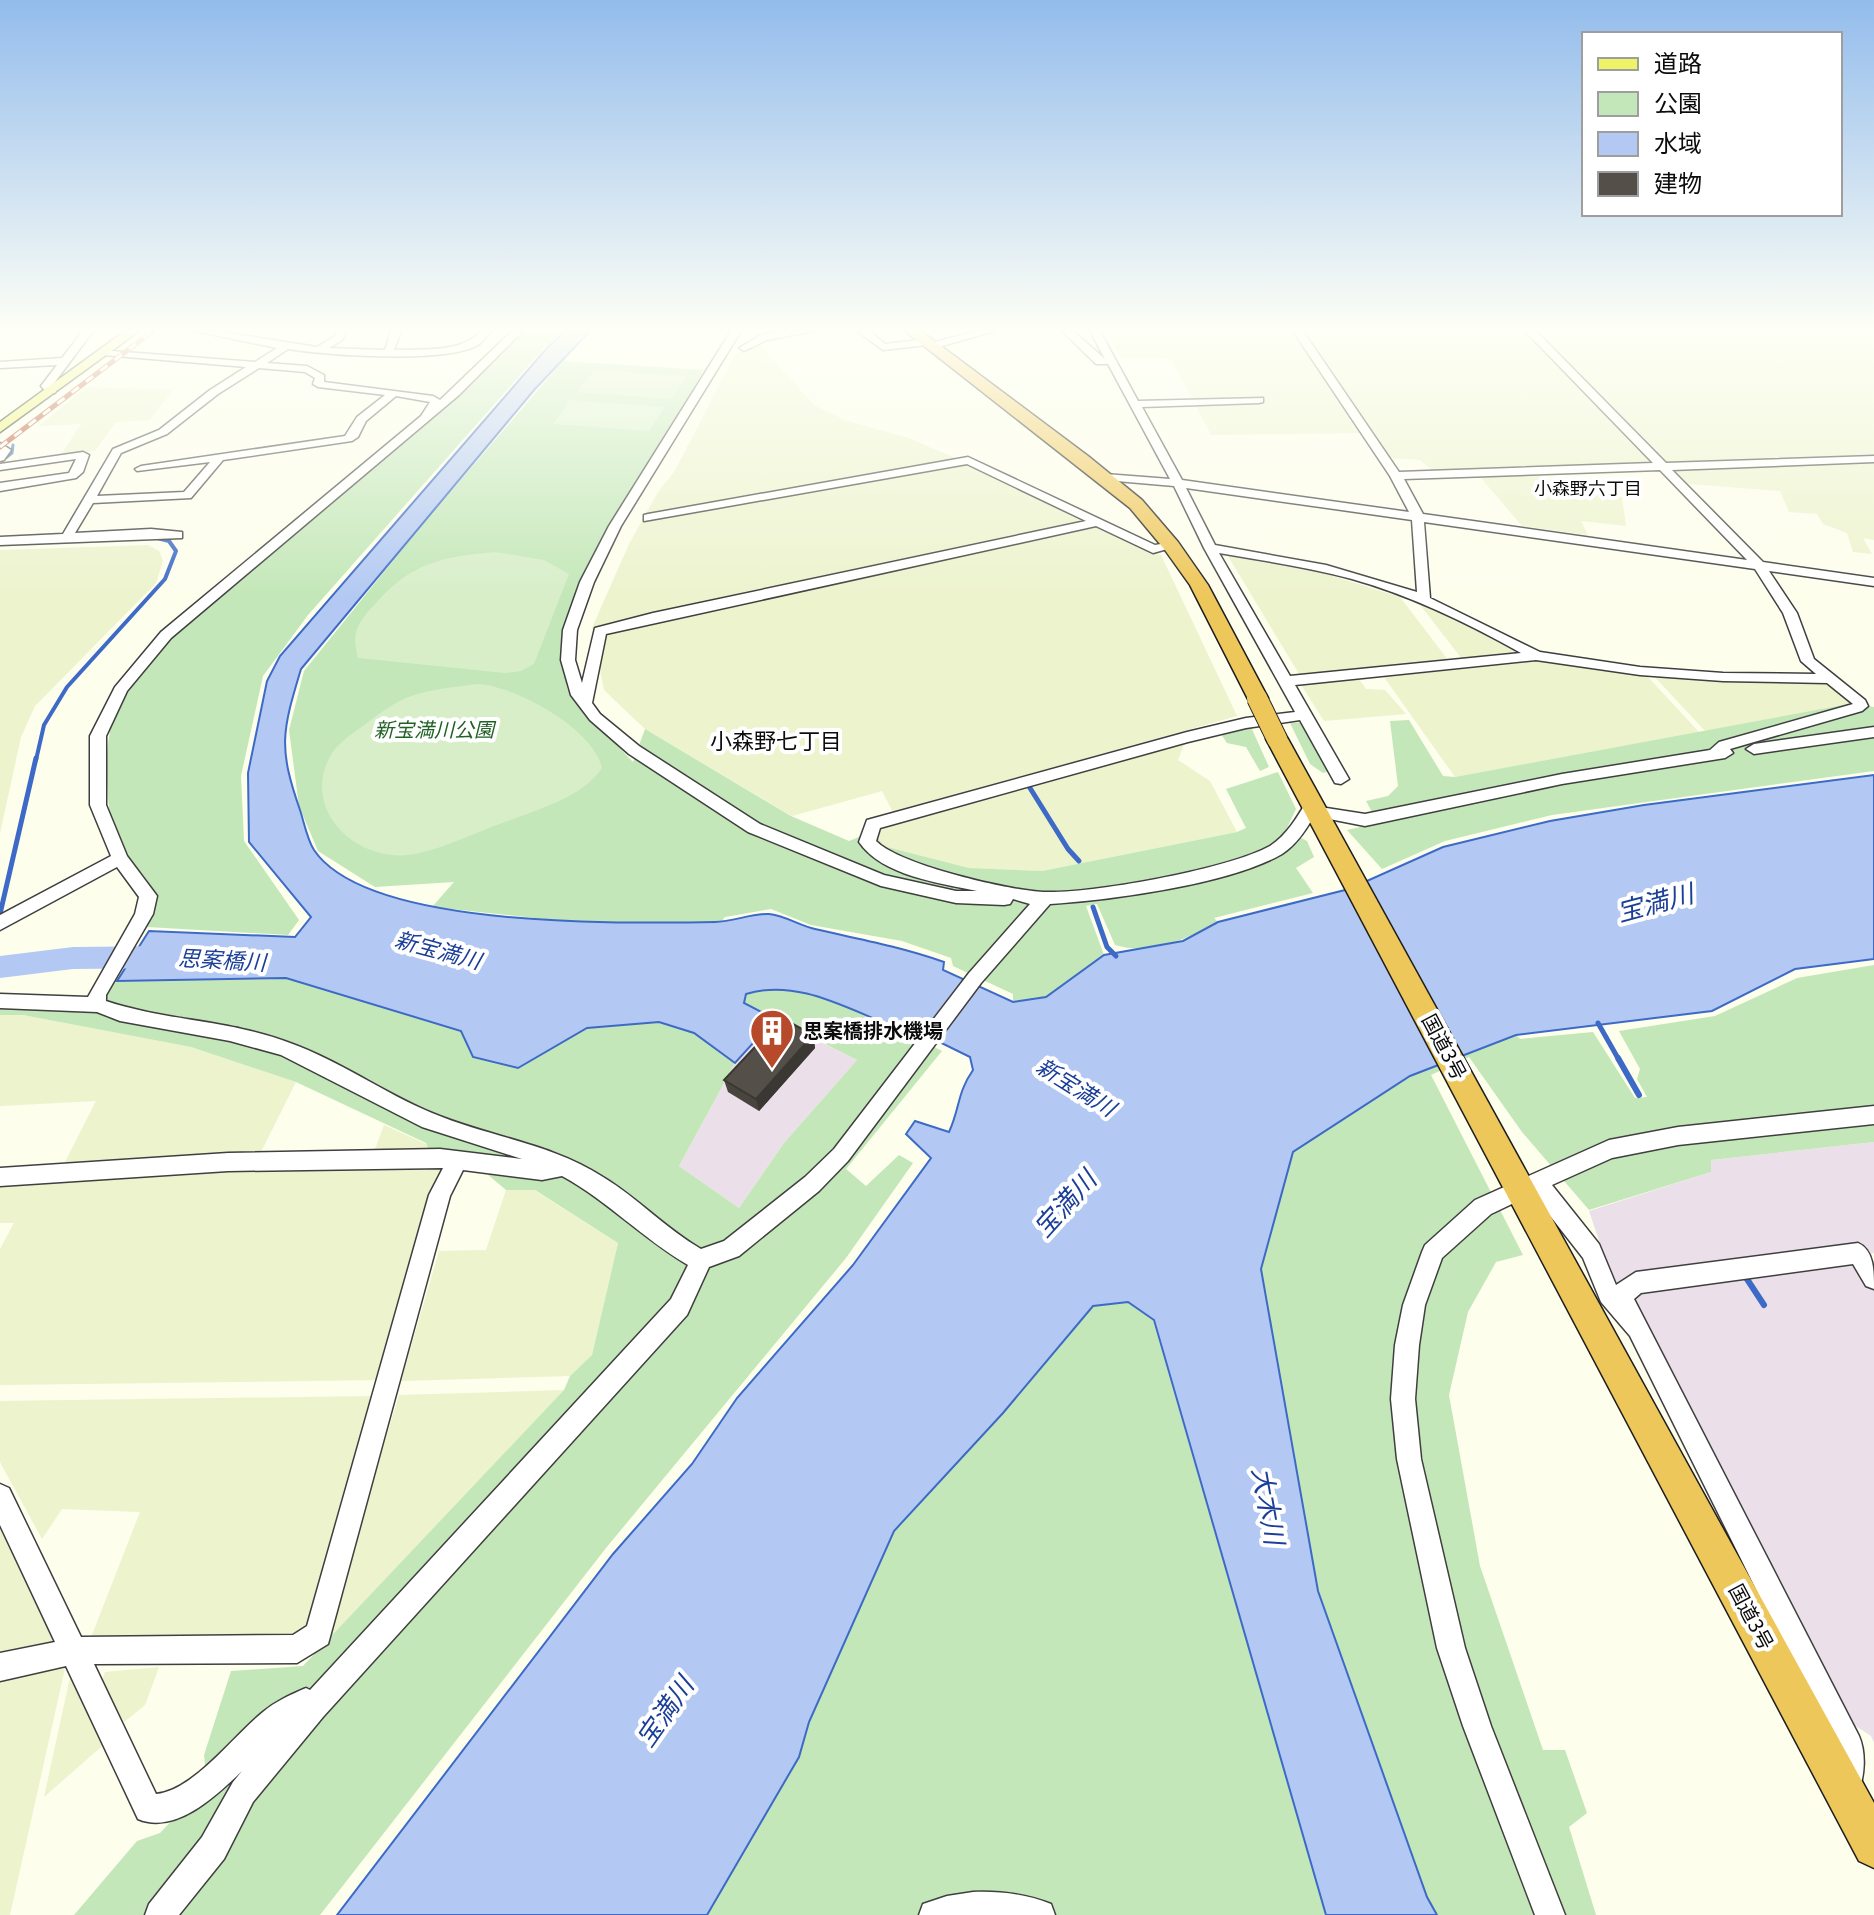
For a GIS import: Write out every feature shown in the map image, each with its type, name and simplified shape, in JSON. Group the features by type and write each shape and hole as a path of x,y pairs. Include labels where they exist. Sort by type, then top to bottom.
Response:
{"highway":[{"name":"国道3号","path":"1030,420 1136,504 1172,546 1199,585 1277,739 1524,1184 1874,1846"}],"street":[{"path":"67,537 117,451 163,432 179,420"},
{"path":"141,469 348,439 360,420"},
{"path":"97,1000 144,914 148,896 120,858 98,805 98,736 120,690 166,635 425,420"},
{"path":"681,420 615,526 587,582 570,630 568,660 571,679 584,705 634,750 754,828 881,880 956,897 1045,899 1176,878 1249,861 1276,849 1294,834 1316,808 1365,820 1562,779 1874,732"},
{"path":"1143,420 1210,548 1341,779"},
{"path":"1358,420 1396,476 1418,517 1424,600"},
{"path":"1619,420 1758,564 1790,613 1808,661 1828,679 1867,702 1857,708 1724,746 1714,755"},
{"path":"0,446 5,450 0,458"},
{"path":"0,467 83,455 77,472 72,476 0,487"},
{"path":"1396,476 1874,459"},
{"path":"89,500 187,495 218,460"},
{"path":"648,518 968,460 1153,549 1172,546"},
{"path":"1105,477 1178,483 1874,582"},
{"path":"584,705 600,631 1099,522"},
{"path":"0,541 151,533 178,535"},
{"path":"1210,548 1328,569 1443,606 1536,656"},
{"path":"1288,681 1536,656 1640,671 1723,677 1828,679"},
{"path":"1045,899 940,877 878,855 867,842 867,833 878,822 1187,737 1246,723 1306,715"},
{"path":"5,921 120,858"},
{"path":"0,1001 97,1000 120,1013 230,1033 286,1049 429,1121 509,1145 564,1166 597,1184 677,1247 700,1260 731,1249 812,1184 841,1155 975,978 1045,899"},
{"path":"1550,1915 1477,1726 1451,1648 1409,1459 1403,1399 1414,1305 1433,1252 1483,1207 1524,1184 1586,1157 1633,1143 1874,1115"},
{"path":"0,1177 228,1162 457,1160 542,1171 564,1166"},
{"path":"0,1667 74,1651 297,1649 318,1634 440,1195 457,1160"},
{"path":"1524,1184 1591,1251 1609,1294 1638,1328"},
{"path":"1847,1796 1849,1746 1623,1301 1624,1293 1636,1283 1858,1253 1874,1278"},
{"path":"160,1915 213,1848 243,1792 313,1707 679,1307 694,1280 700,1260"},
{"path":"0,1497 148,1809 161,1811 188,1797 284,1713 306,1702 313,1707"},
{"path":"934,1915 951,1909 1013,1907 1040,1915"}],"shaded area":[{"path":"775,1019 857,1060 784,1143 739,1208 679,1166 735,1063"},
{"path":"1874,1142 1874,1253 1857,1258 1874,1284 1874,1743 1871,1736 1845,1719 1616,1291 1589,1211 1711,1172 1711,1160"}],"green space":[{"path":"46,420 144,420 116,422 95,451 60,456 81,424 39,426"},
{"path":"427,420 480,420 308,615 263,676 241,776 244,841 299,920 288,935 147,927 153,911 151,887 116,836 108,802 107,753 117,708 139,672 190,619"},
{"name":"新宝満川公園","path":"512,420 674,420 608,533 563,654 567,688 574,701 633,762 645,729 791,816 849,841 874,831 883,846 969,868 1042,871 1237,832 1246,828 1226,789 1278,772 1296,809 1286,830 1307,841 1314,857 1296,868 1313,893 1214,918 1218,922 1181,940 1142,948 1115,945 1097,904 1086,906 1104,955 1046,997 1013,1002 1013,994 953,966 951,958 902,941 811,925 771,909 725,917 721,922 582,923 432,907 454,882 375,887 318,851 299,806 289,730 304,671 421,526"},
{"path":"556,420 656,420 649,431 553,424"},
{"path":"701,420 846,420 909,438 967,463 1161,555 1237,716 893,812 882,791 792,816 645,729 604,690 592,628 629,544 658,492 674,472"},
{"path":"1203,420 1874,420 1874,540 1863,538 1872,554 1853,552 1847,533 1823,524 1817,514 1789,512 1780,491 1688,484 1663,461 1535,467 1555,491 1622,497 1626,526 1581,521 1588,535 1522,526 1475,471 1433,471 1420,460 1388,458 1372,433 1211,435"},
{"path":"148,545 159,551 163,561 156,583 35,706 21,737 0,833 0,550"},
{"path":"495,552 544,560 569,574 534,664 521,671 505,673 358,658 355,641 360,622 402,579 429,564 459,556"},
{"path":"1228,556 1323,573 1400,597 1448,660 1299,674"},
{"path":"1418,602 1470,625 1521,653 1462,659"},
{"path":"1544,661 1646,675 1699,732 1455,777 1384,677"},
{"path":"1652,674 1821,681 1854,703 1705,731"},
{"path":"1359,679 1366,689 1385,690 1406,714 1324,721 1300,683"},
{"name":"新宝満川公園","path":"478,684 512,692 551,712 585,739 596,753 602,768 584,787 560,801 450,844 415,854 393,855 373,851 354,842 339,829 328,812 322,794 323,774 338,746 382,712 406,698 432,690"},
{"path":"1854,703 1874,707 1874,771 1552,815 1445,841 1382,869 1347,830 1378,823 1366,801 1388,796 1398,786 1390,721 1409,720 1443,776 1455,777"},
{"path":"1306,722 1331,771 1323,773 1310,764 1290,723"},
{"path":"1251,727 1269,767 1260,771 1246,747 1227,743 1221,734"},
{"path":"1184,744 1178,760 1210,781 1237,832 1042,871 969,868 883,846 874,831"},
{"path":"1874,965 1874,1142 1711,1160 1711,1172 1589,1210 1522,1132 1469,1057 1431,1075 1523,1255 1496,1262 1468,1312 1449,1395 1480,1566 1543,1750 1565,1750 1587,1813 1569,1827 1596,1915 1437,1915 1427,1897 1318,1591 1261,1269 1293,1152 1410,1076 1516,1035 1520,1039 1593,1032 1635,1098 1647,1097 1637,1079 1640,1069 1619,1031 1715,1016 1797,978"},
{"path":"286,978 461,1031 518,1068 587,1028 659,1022 694,1033 735,1063 679,1166 739,1208 784,1143 857,1060 744,1003 746,994 782,990 818,997 887,1024 886,1029 896,1027 942,1051 846,1169 866,1186 899,1155 913,1163 846,1258 606,1548 320,1915 74,1915 137,1841 160,1833 207,1783 204,1755 231,1671 303,1666 564,1390 570,1376 592,1355 618,1243 535,1190 506,1190 467,1157 430,1153 426,1143 296,1082 191,1047 23,1015 0,1015 0,1008 88,1009 117,981"},
{"path":"0,1015 23,1015 191,1047 296,1082 259,1156 64,1164 96,1101 0,1106"},
{"path":"384,1125 426,1144 430,1153 374,1152"},
{"path":"441,1167 380,1380 0,1385 0,1249 14,1223 0,1223 0,1184 218,1171"},
{"path":"506,1190 534,1190 618,1243 592,1355 570,1376 401,1381 439,1251 486,1250"},
{"path":"1128,1302 1153,1320 1326,1915 707,1915 799,1757 809,1722 894,1531 1003,1413 1093,1306"},
{"path":"564,1390 323,1646 399,1395"},
{"path":"377,1396 309,1624 293,1640 90,1640 140,1512 62,1509 42,1539 0,1462 0,1401"},
{"path":"0,1519 59,1645 0,1657"},
{"path":"159,1667 145,1705 124,1722 101,1684 105,1672"},
{"path":"65,1668 10,1915 0,1915 0,1682"},
{"path":"71,1673 102,1746 44,1797"}],"water":[{"path":"484,420 509,420 301,669 287,725 286,754 293,788 314,850 343,876 387,895 441,908 563,921 715,922 775,915 809,928 944,962 943,970 1013,1002 1046,997 1104,955 1183,941 1218,922 1349,889 1443,847 1550,821 1644,805 1874,775 1874,959 1795,969 1712,1011 1516,1035 1410,1076 1293,1152 1261,1269 1318,1591 1427,1897 1437,1915 1326,1915 1154,1320 1128,1302 1093,1306 1003,1413 894,1531 809,1722 799,1757 707,1915 337,1915 613,1554 692,1464 737,1398 853,1265 931,1158 906,1134 915,1121 949,1132 964,1086 973,1070 970,1057 895,1020 887,1024 818,997 782,990 746,994 744,1003 775,1019 735,1063 694,1033 659,1022 587,1028 518,1068 473,1057 461,1031 286,978 117,981 149,931 295,937 311,917 249,842 248,773 267,681 280,656"}],"building":[{"name":"思案橋排水機場","path":"782,1018 813,1035 756,1099 724,1080"}],"waterway":[{"path":"3,460 12,453 13,445"},
{"path":"36,760 44,725 67,687 165,579 176,551 169,541 157,538"},
{"path":"0,914 36,758"},
{"path":"1030,788 1068,849 1079,861"},
{"path":"1093,907 1107,947 1116,956"},
{"name":"思案橋川","path":"0,967 73,958 171,957"},
{"path":"1598,1023 1619,1060"},
{"path":"1618,1058 1639,1095"},
{"path":"1745,1276 1764,1305"}],"railway":[{"path":"0,447 35,420"}],"place":[{"name":"思案橋排水機場","path":"772,1070"}],"district":[{"name":"小森野六丁目","path":"1588,489"},
{"name":"小森野七丁目","path":"776,741"}],"water label":[{"name":"宝満川","path":"1655,903"},
{"name":"新宝満川","path":"438,950"},
{"name":"新宝満川","path":"1076,1087"},
{"name":"宝満川","path":"1065,1204"},
{"name":"大木川","path":"1268,1506"},
{"name":"宝満川","path":"665,1712"}]}
